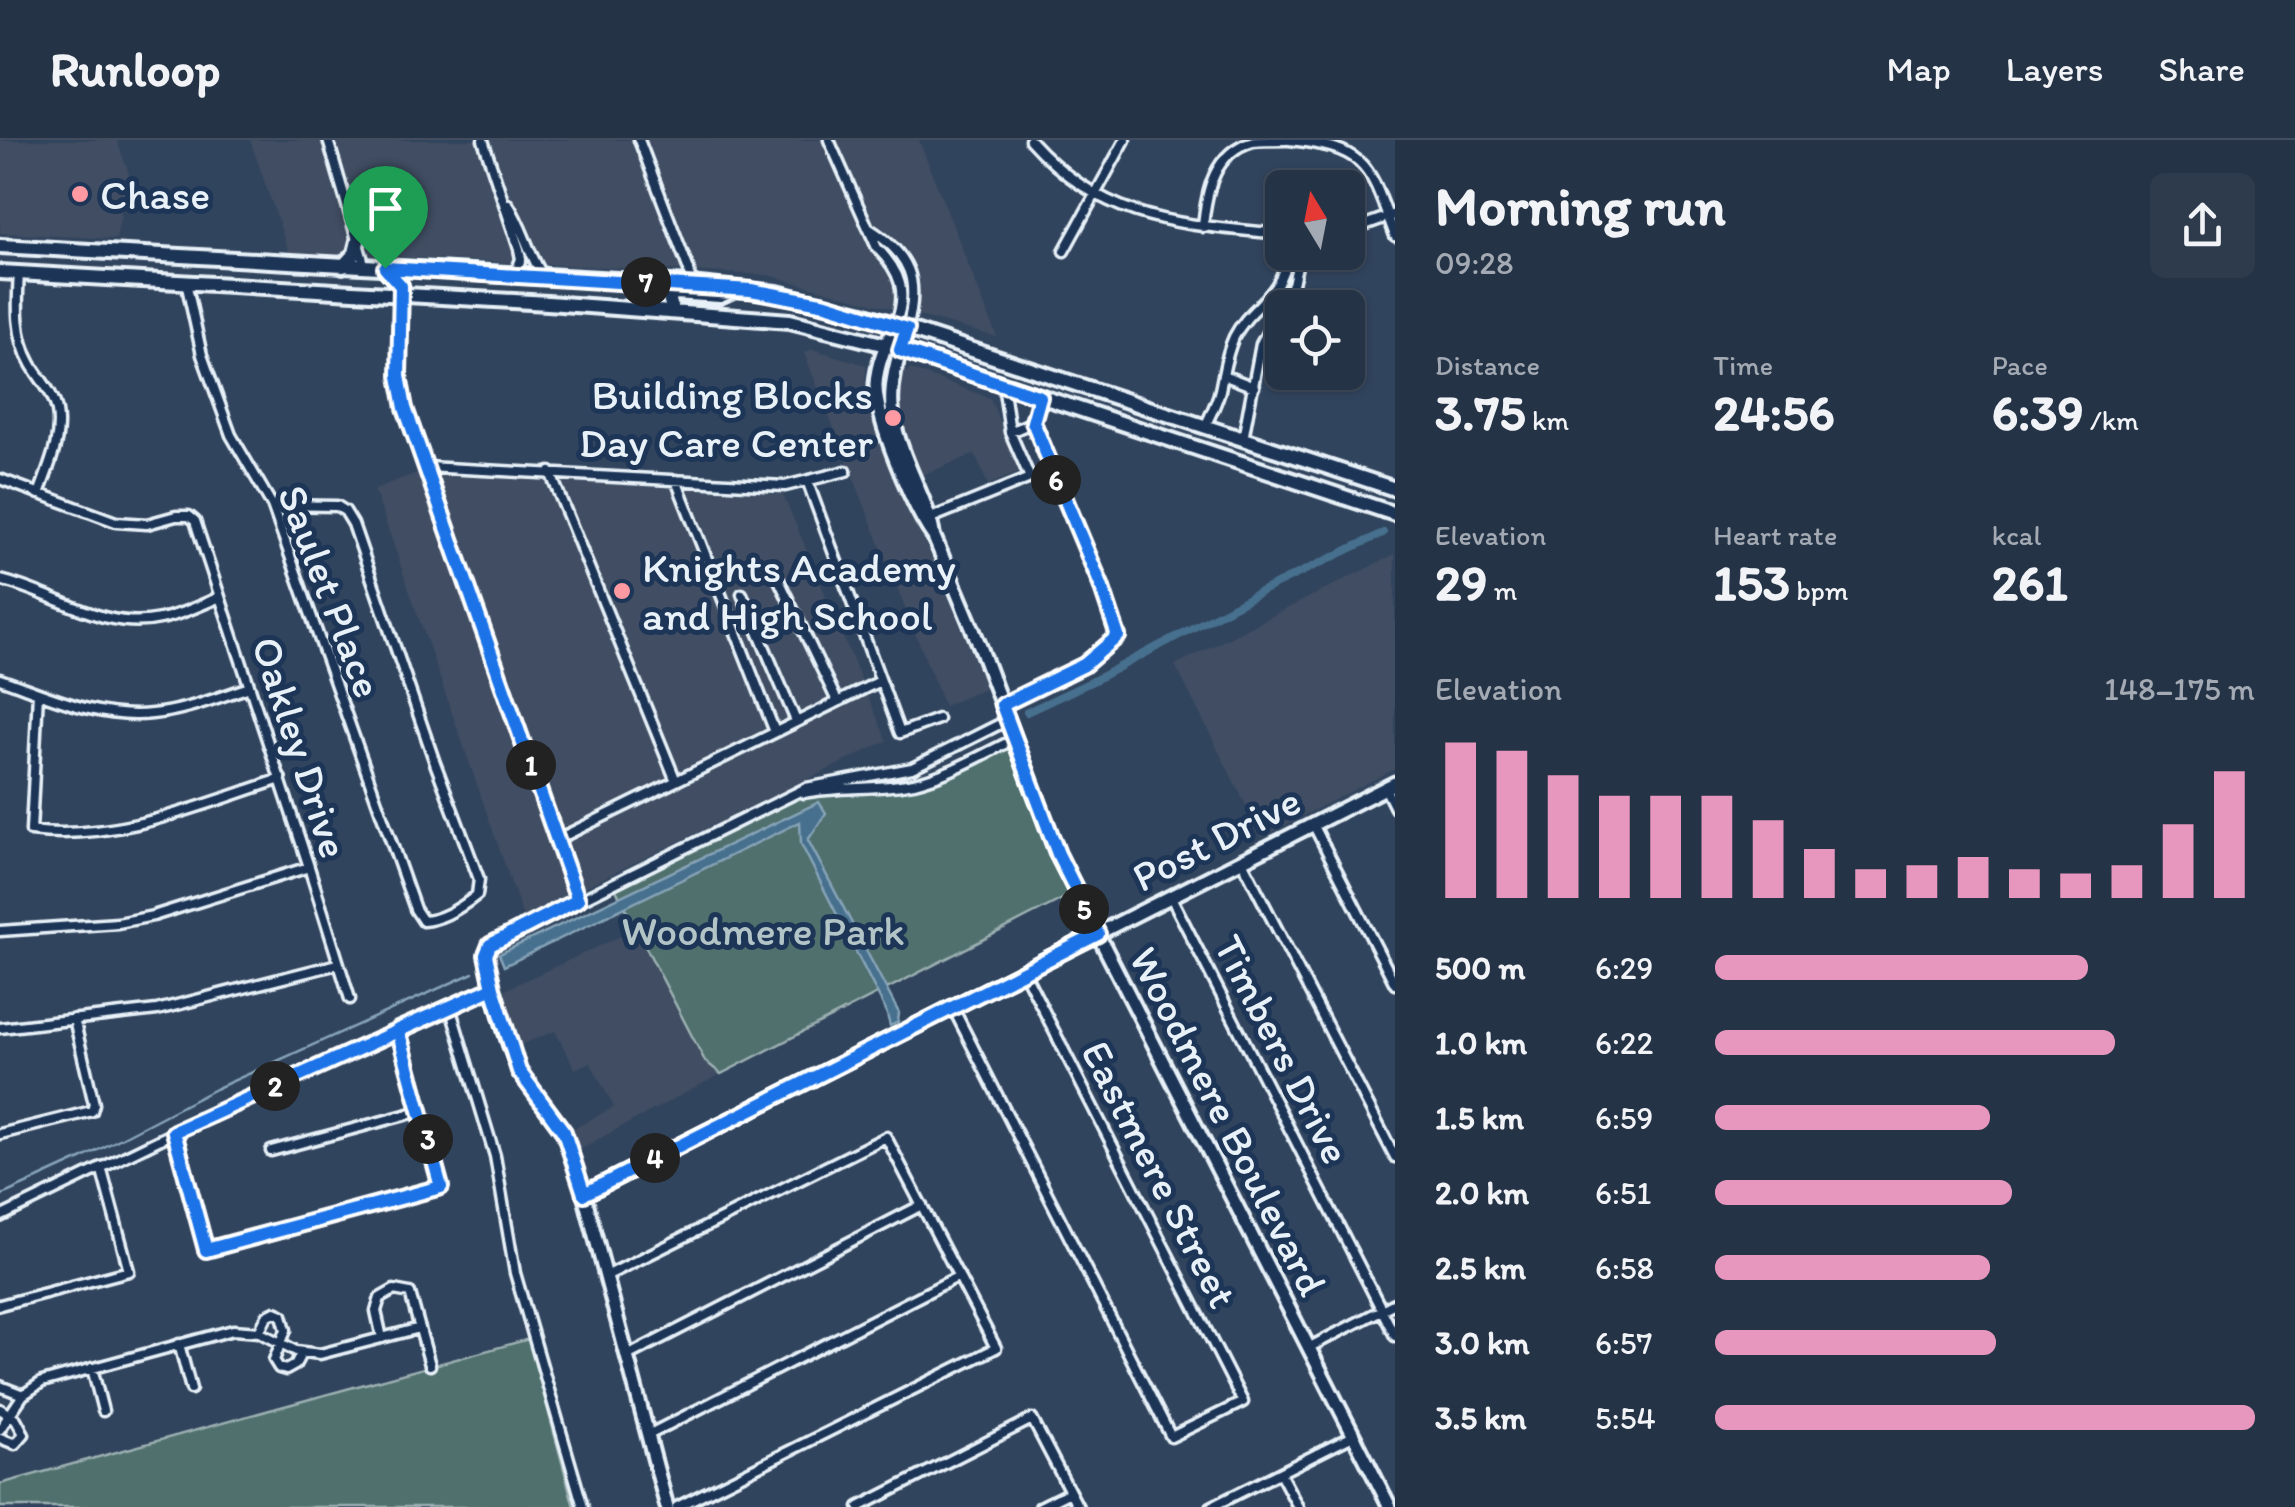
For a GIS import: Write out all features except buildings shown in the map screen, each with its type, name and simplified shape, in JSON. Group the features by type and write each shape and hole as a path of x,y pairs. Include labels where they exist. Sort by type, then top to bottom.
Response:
{"main road":[{"path":"343,266 355,253 359,237"},
{"path":"0,246 690,284 811,300 1395,489"},
{"path":"31,248 31,257 41,274"},
{"path":"134,279 135,254"},
{"path":"183,282 211,258"},
{"path":"211,258 217,284"},
{"path":"317,290 332,284 365,285 366,267"},
{"path":"385,268 397,281 402,296"},
{"path":"0,272 594,306 790,322 886,345 1395,514"},
{"path":"594,306 647,301 650,290 641,282"},
{"path":"672,312 669,298 675,293 720,296 737,288"},
{"path":"978,376 1007,380 1062,400 1074,395 1075,384"},
{"path":"1091,414 1088,407 1094,400 1144,415 1168,415"},
{"path":"1310,484 1314,471 1358,477"},
{"path":"1346,498 1395,506"}],"street":[{"path":"328,140 366,267"},
{"path":"484,140 520,260 515,275"},
{"path":"639,140 689,270 690,284"},
{"path":"829,140 868,228 894,248 909,268 914,293 901,327"},
{"path":"1030,140 1094,194 1138,214 1204,227 1265,232"},
{"path":"1064,251 1125,140"},
{"path":"1204,227 1205,204 1215,170 1233,152 1253,142 1287,140 1330,144 1363,165 1392,216 1395,236"},
{"path":"503,195 522,225 542,276"},
{"path":"1365,225 1392,216"},
{"path":"1205,427 1219,394 1234,338 1277,286 1282,270"},
{"path":"1277,286 1290,290 1295,270"},
{"path":"0,479 39,494 53,456 58,417 52,397 32,367 20,338 19,274"},
{"name":"Saulet Place","path":"183,282 202,355 231,435 272,506 415,909 423,921 429,922 477,895 479,879 428,745 353,524 337,506 272,506"},
{"path":"402,296 399,376 405,408 578,900"},
{"path":"1245,320 1265,328"},
{"name":"Woodmere Boulevard","path":"901,327 886,345 876,381 878,406 1002,705 1058,854 1390,1507"},
{"name":"Woodmere Boulevard","path":"901,327 900,350 890,385 890,412 927,520"},
{"path":"1243,439 1255,364 1265,337"},
{"path":"1222,375 1254,386"},
{"path":"927,520 1030,478 1010,432 1003,384"},
{"path":"1002,705 1084,665 1118,636 1101,585 1033,422 1040,397"},
{"path":"1010,432 1033,422"},
{"path":"426,467 784,486 846,471"},
{"path":"550,472 676,781"},
{"path":"676,480 775,732"},
{"path":"808,482 900,734 938,719"},
{"name":"Oakley Drive","path":"39,494 116,522 148,524 176,516 195,520 350,1000"},
{"path":"0,580 100,616 139,621 174,615 220,597"},
{"path":"779,580 837,701"},
{"path":"742,594 796,721"},
{"path":"0,679 71,706 122,714 152,714 190,707 250,687"},
{"path":"558,839 880,680"},
{"path":"38,692 31,831 103,830 142,824 280,779"},
{"path":"667,1507 584,1194 564,1132 519,1071 493,988 486,955 490,945 815,785 897,772 1008,720"},
{"path":"790,796 837,788 913,783 1015,739"},
{"path":"944,752 952,758 947,771"},
{"path":"1390,785 1395,808"},
{"name":"Post Drive","path":"584,1194 1390,785"},
{"path":"1313,824 1395,984"},
{"path":"1242,860 1395,1157"},
{"path":"0,931 118,923 153,916 309,867"},
{"name":"Timbers Drive","path":"1171,897 1395,1336"},
{"path":"0,1028 157,1010 338,964"},
{"name":"Eastmere Street","path":"953,1008 1171,1437 1243,1402 1024,972"},
{"path":"0,1217 174,1132 493,988"},
{"path":"450,1007 496,1156 515,1272 582,1507"},
{"path":"0,1134 92,1111 94,1104 74,1018"},
{"path":"174,1132 206,1250 441,1187 398,1030"},
{"path":"271,1151 420,1110"},
{"path":"606,1276 886,1136 996,1348 677,1507"},
{"path":"0,1305 129,1272 101,1167"},
{"path":"628,1356 922,1205"},
{"path":"648,1435 959,1276"},
{"path":"382,1338 376,1311 380,1298 394,1290 410,1293 430,1365"},
{"path":"1308,1348 1395,1304"},
{"path":"259,1332 267,1316 274,1312 282,1315 286,1330 274,1360 278,1368 286,1370 295,1365 302,1352"},
{"path":"0,1429 4,1412 42,1382 233,1330 259,1332 302,1352 331,1352 420,1328"},
{"path":"179,1344 191,1389"},
{"path":"92,1368 103,1412"},
{"path":"0,1386 23,1395"},
{"path":"0,1438 14,1444 22,1438 24,1429 4,1412"},
{"path":"859,1507 1032,1419 1078,1507"},
{"path":"1211,1507 1353,1436"},
{"path":"1280,1473 1298,1507"},
{"path":"1040,1507 1070,1492"}],"shaded area":[{"path":"0,140 117,140 129,174 116,239 0,233"},
{"path":"250,140 919,140 997,337 768,275 289,252"},
{"path":"812,349 866,365 865,402 987,688 944,706 804,353"},
{"path":"910,369 990,398 1020,472 988,485 975,454 920,476 895,415 897,378"},
{"path":"417,473 783,494 887,741 523,917 374,489"},
{"path":"1395,554 1395,769 1262,837 1175,665"},
{"path":"819,802 826,813 808,840 899,1013 898,1022 890,1026 801,844 800,822 504,966 499,954"},
{"path":"636,929 705,1061 721,1074 578,1150 569,1131 614,1107 590,1062 575,1069 555,1031 516,1047 500,992"}],"green space":[{"name":"Woodmere Park","path":"1015,739 1076,892 721,1074 705,1061 613,884 790,796 913,783"},
{"path":"529,1339 574,1507 0,1507 0,1484"}],"waterway":[{"path":"1027,712 1383,533"},
{"path":"0,1196 215,1089 473,973"}],"place":[{"name":"Chase","path":"80,194"},
{"name":"Building Blocks Day Care Center","path":"893,418"},
{"name":"Knights Academy and High School","path":"622,591"}],"route":[{"path":"385,268 401,286 399,376 405,408 578,900 490,945 486,955 493,988 398,1030 174,1132 206,1250 441,1187 398,1030 470,998 493,988 519,1071 564,1132 584,1194 1098,934 1058,854 1002,705 1084,665 1118,636 1101,585 1033,422 1040,397 900,350 907,329 836,306 777,293 385,268"}]}
